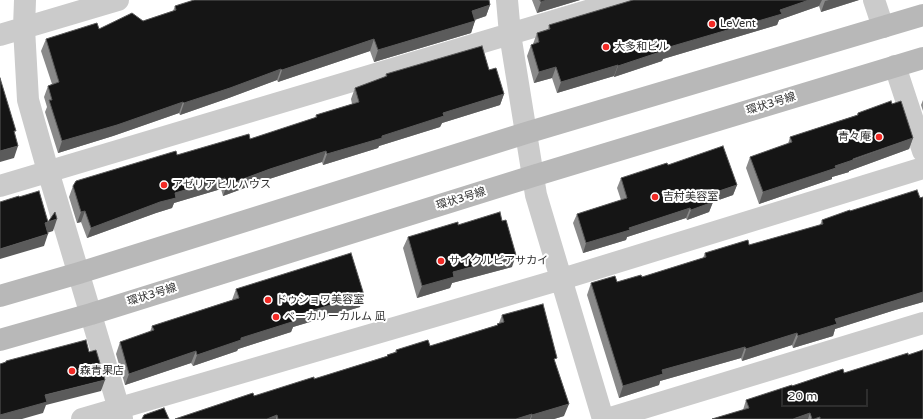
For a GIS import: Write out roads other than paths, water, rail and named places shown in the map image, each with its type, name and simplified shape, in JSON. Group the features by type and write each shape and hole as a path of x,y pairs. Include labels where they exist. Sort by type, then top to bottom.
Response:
{"street":[{"path":"26,0 24,28 28,100 120,413"},
{"path":"0,35 118,0"},
{"path":"507,0 510,34 536,195 604,419"},
{"path":"0,186 624,0"},
{"path":"874,0 883,26"},
{"path":"0,296 79,273 526,133 923,15"},
{"name":"環状3号線","path":"0,340 91,314 533,176 923,58"},
{"path":"896,66 923,151"},
{"path":"82,419 120,413 923,168"},
{"path":"608,419 923,323"}],"place":[{"name":"LeVent","path":"712,24"},
{"name":"大多和ビル","path":"606,47"},
{"name":"青々庵","path":"879,137"},
{"name":"アゼリアヒルハウス","path":"164,185"},
{"name":"吉村美容室","path":"655,197"},
{"name":"サイクルピアサカイ","path":"441,261"},
{"name":"ドゥショワ美容室","path":"268,300"},
{"name":"ベーカリーカルム 凪","path":"276,317"},
{"name":"森青果店","path":"72,371"}]}
